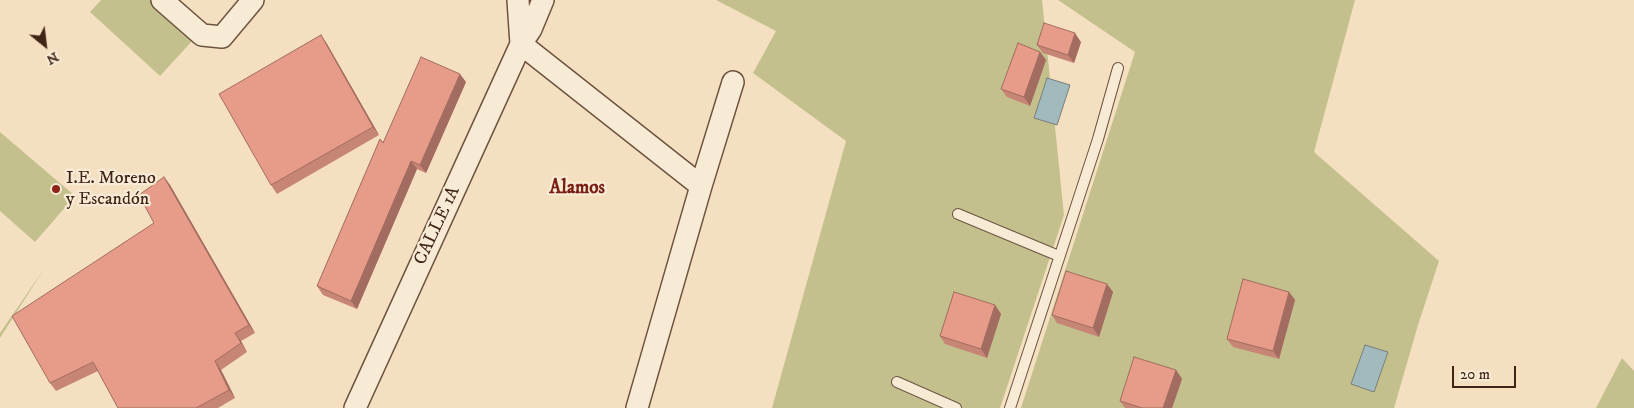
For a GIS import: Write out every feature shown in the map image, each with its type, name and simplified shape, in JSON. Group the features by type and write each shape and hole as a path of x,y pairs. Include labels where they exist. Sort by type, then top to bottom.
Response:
{"street":[{"path":"162,0 202,35 222,37 253,0"},
{"path":"518,0 521,44 700,186"},
{"name":"CALLE 1A","path":"355,408 521,44 532,29 543,0"},
{"path":"637,408 700,186 733,82"}],"lane":[{"path":"1010,408 1098,139 1118,68"},
{"path":"958,214 1059,256"},
{"path":"897,382 956,408"}],"shaded area":[{"path":"101,0 150,0 193,40 160,76 90,12"},
{"path":"716,0 1042,0 1064,215 1000,408 772,408 846,141 753,73 776,31"},
{"path":"1058,0 1355,0 1314,152 1439,261 1394,408 1021,408 1135,52"},
{"path":"0,132 75,196 35,242 0,211"},
{"path":"44,269 0,338 0,333"},
{"path":"1622,358 1634,371 1634,408 1596,408"}],"water":[{"path":"1047,78 1070,85 1057,125 1034,118"},
{"path":"1365,345 1388,352 1374,392 1351,384"}],"building":[{"path":"1044,23 1075,33 1068,55 1037,45"},
{"path":"321,35 373,127 271,185 219,94"},
{"path":"1018,43 1040,52 1024,97 1001,89"},
{"path":"421,57 460,74 420,165 411,161 351,301 317,286 380,139 383,143"},
{"path":"164,177 249,325 235,333 241,343 215,361 229,390 196,408 118,408 93,362 50,383 12,316 154,223 139,195"},
{"path":"1066,271 1107,284 1093,328 1052,315"},
{"path":"1243,279 1289,292 1273,351 1227,339"},
{"path":"954,292 995,305 981,349 940,336"},
{"path":"1134,357 1176,370 1163,408 1142,408 1120,401"}],"place":[{"name":"I.E. Moreno y Escandón","path":"56,189"}],"district":[{"name":"Alamos","path":"577,189"}]}
